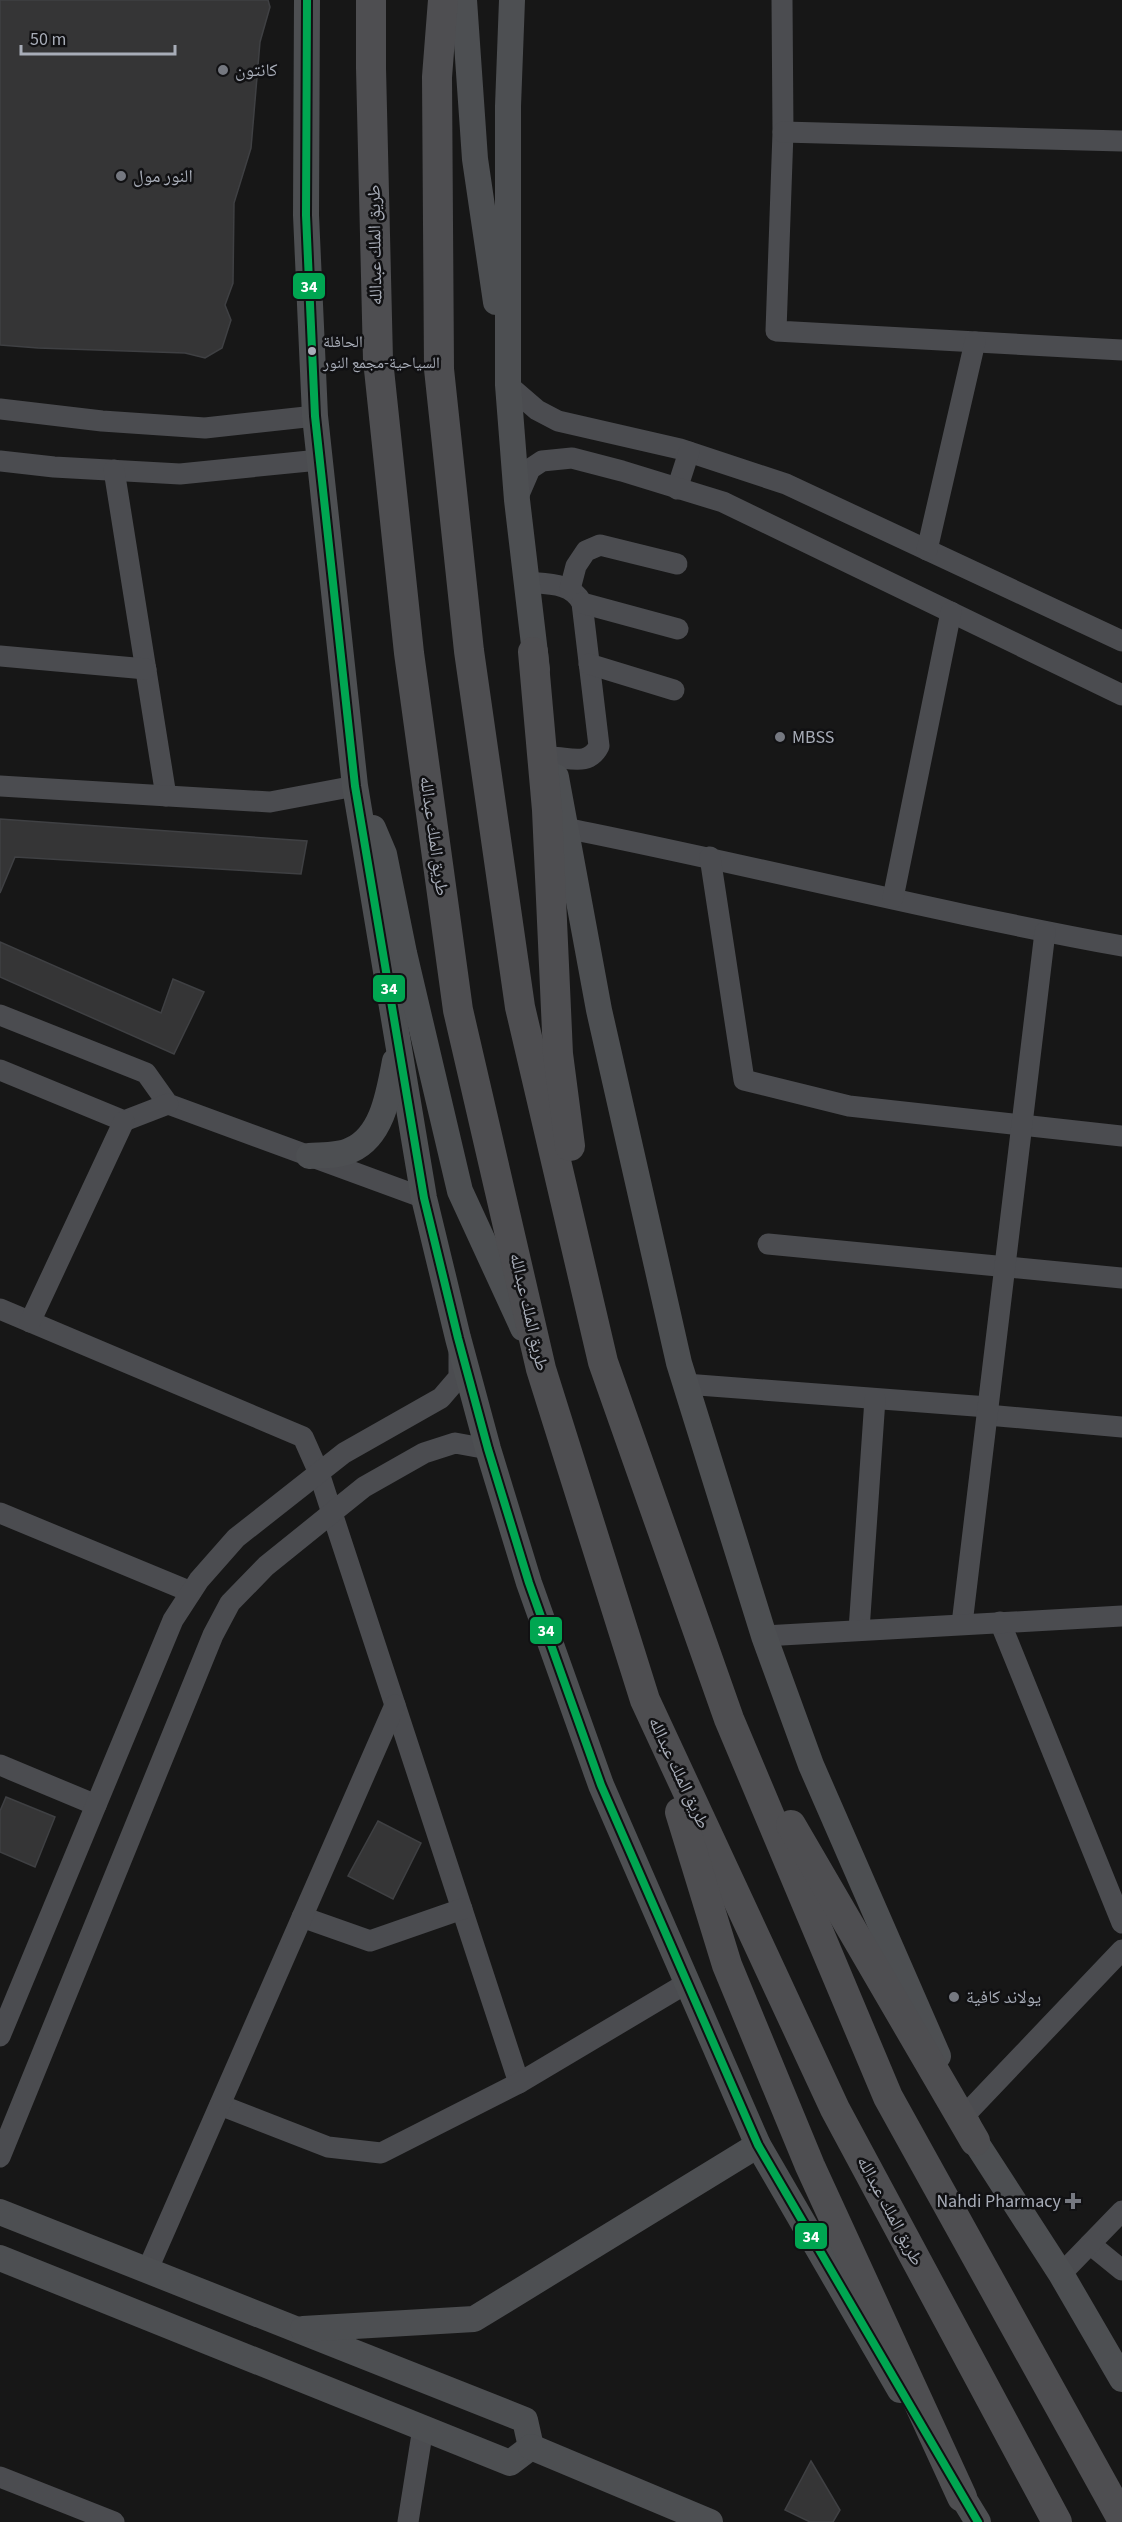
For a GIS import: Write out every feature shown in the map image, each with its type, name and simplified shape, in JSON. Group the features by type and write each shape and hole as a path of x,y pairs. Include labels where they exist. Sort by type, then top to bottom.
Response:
{"highway":[{"name":"طريق الملك عبدالله","path":"371,0 378,360 409,653 458,1010 542,1368 645,1700 835,2109 1056,2522"},
{"path":"443,0 437,77 439,369 469,651 520,1007 603,1362 729,1719 888,2097 1122,2519"},
{"path":"533,652 547,810 558,1054 576,1194 603,1362"},
{"path":"645,1700 727,1965 810,2166 970,2510"},
{"path":"729,1719 970,2128"}],"main road":[{"path":"307,0 306,215 315,416 355,786 424,1198 458,1338 488,1449 529,1583 601,1785 687,1983 758,2145 970,2510"},
{"path":"464,0 474,159 508,385 533,652 599,1010 685,1384 764,1635 811,1765 970,2128 1061,2274 1122,2379"},
{"path":"508,385 508,106 512,0"},
{"path":"355,786 384,854 404,953 460,1191 542,1368"},
{"path":"309,1156 350,1151 370,1137 388,1098 398,1043"},
{"path":"293,2330 474,2319 758,2145"},
{"path":"0,2212 525,2420 531,2447"},
{"path":"0,2258 510,2463 531,2447"},
{"path":"531,2447 710,2522"}],"street":[{"path":"782,0 783,132 776,331 1122,350"},
{"path":"783,132 1122,141"},
{"path":"927,550 975,342"},
{"path":"508,385 537,410 558,421 689,452 786,484 927,550 1121,635"},
{"path":"0,409 102,421 205,428 315,416"},
{"path":"677,489 689,452"},
{"path":"517,500 530,469 542,460 572,458 723,502 1122,695"},
{"path":"0,461 54,467 180,474 319,460"},
{"path":"114,470 166,796"},
{"path":"552,757 586,759 594,755 599,746 589,664 576,596 576,566 586,551 600,545 677,564"},
{"path":"526,582 678,629"},
{"path":"893,898 951,612"},
{"path":"0,656 146,669"},
{"path":"589,664 674,690"},
{"path":"0,786 270,802 355,786"},
{"path":"565,828 710,857 1045,932 1122,946"},
{"path":"710,857 744,1080 849,1106 1122,1136"},
{"path":"962,1624 1045,932"},
{"path":"0,1015 146,1074 168,1104 424,1198"},
{"path":"0,1070 124,1121 168,1104"},
{"path":"30,1322 124,1121"},
{"path":"768,1244 1122,1278"},
{"path":"0,1309 303,1437 333,1513 519,2083"},
{"path":"0,2036 173,1620 191,1592 236,1538 344,1453 441,1398 459,1377 458,1338"},
{"path":"685,1384 875,1399 1122,1426"},
{"path":"859,1630 875,1399"},
{"path":"0,2157 213,1635 230,1603 266,1566 364,1487 424,1452 455,1443 488,1449"},
{"path":"0,1513 191,1592"},
{"path":"764,1635 1122,1616"},
{"path":"1000,1622 1122,1923"},
{"path":"147,2271 395,1704"},
{"path":"0,1765 96,1805"},
{"path":"302,1917 370,1941 462,1909"},
{"path":"970,2128 1122,1950"},
{"path":"220,2105 328,2147 381,2153 519,2083 687,1983"},
{"path":"1061,2274 1122,2211"},
{"path":"1090,2244 1122,2270"},
{"path":"408,2522 423,2428"},
{"path":"0,2477 114,2522"}],"building":[{"name":"النور مول","path":"0,0 268,0 270,7 260,42 251,148 234,203 233,283 225,305 231,320 222,348 205,358 185,353 0,345"},
{"path":"0,819 307,841 301,874 15,857 0,893"},
{"path":"0,942 161,1013 173,979 204,992 174,1054 0,977"},
{"path":"6,1797 55,1817 35,1867 0,1852 0,1811"},
{"path":"378,1821 421,1843 393,1899 348,1876"},
{"path":"811,2461 840,2510 833,2522 810,2522 785,2510"}],"transit line":[{"name":"34","path":"307,0 306,215 315,416 355,786 424,1198 458,1338 488,1449 529,1583 601,1785 758,2145 978,2522"}],"place":[{"name":"كانتون","path":"223,70"},
{"name":"النور مول","path":"121,176"},
{"name":"الحافلة السياحية-مجمع النور","path":"312,351"},
{"name":"MBSS","path":"780,737"},
{"name":"يولاند كافية","path":"954,1997"},
{"name":"Nahdi Pharmacy","path":"1073,2201"}]}
